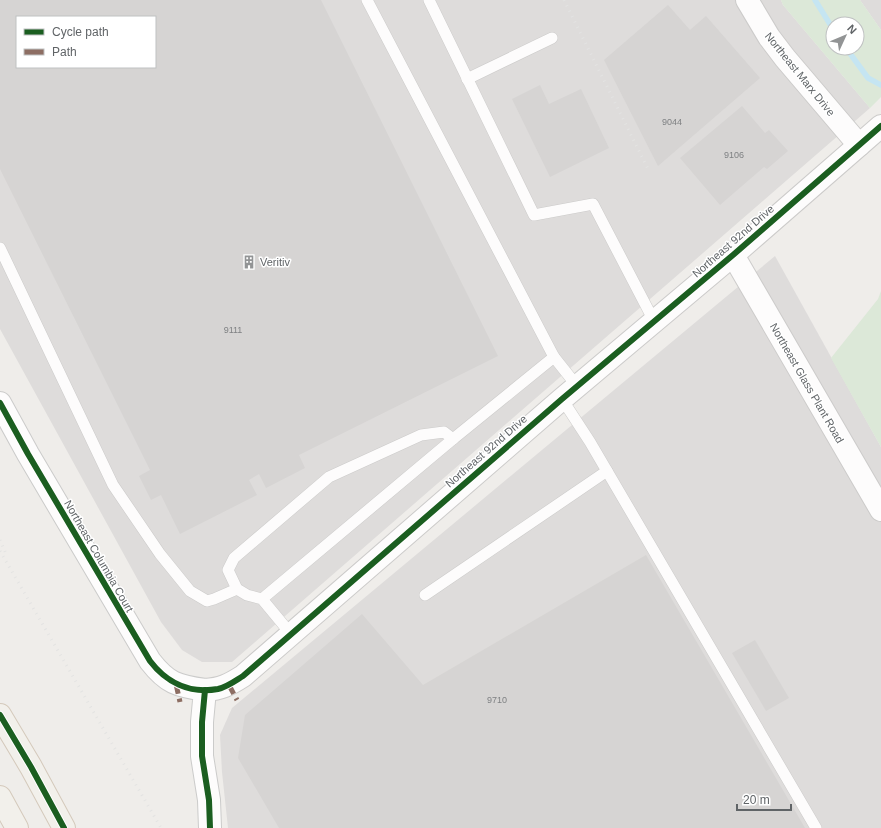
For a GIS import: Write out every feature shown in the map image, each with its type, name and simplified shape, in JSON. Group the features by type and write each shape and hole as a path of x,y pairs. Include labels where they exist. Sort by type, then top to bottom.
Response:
{"main road":[{"path":"0,714 64,828"},
{"path":"0,797 17,828"}],"street":[{"name":"Northeast Marx Drive","path":"747,0 769,37 785,58 859,145"},
{"name":"Northeast 92nd Drive","path":"205,690 219,689 229,685 243,676 570,392 733,255 880,127"},
{"name":"Northeast Glass Plant Road","path":"733,255 881,510"},
{"name":"Northeast Columbia Court","path":"0,403 28,454 158,672 176,684 205,690"},
{"path":"205,690 202,722 202,756 209,800 210,828"}],"lane":[{"path":"368,0 554,357 607,471 816,828"},
{"path":"429,0 534,215 593,204 654,321"},
{"path":"467,79 552,38"},
{"path":"0,248 113,485 160,554 190,591 207,601 237,589"},
{"path":"262,599 452,439 554,357"},
{"path":"291,634 262,599 246,595 237,589 228,570 234,558 329,476 421,435 444,432 452,439"},
{"path":"425,595 607,471"}],"shaded area":[{"path":"0,0 781,0 783,5 825,56 870,108 232,662 202,662 182,650 161,622 0,329"},
{"path":"860,0 881,0 881,30"},
{"path":"775,256 881,447 881,828 228,828 220,735 232,708"}],"green space":[{"path":"781,0 860,0 881,30 881,97 870,108 826,56 865,56 865,16 825,16 825,55 783,5"},
{"path":"881,291 881,447 831,358 878,299"}],"building":[{"name":"Veritiv","path":"0,0 321,0 498,356 299,455 305,468 266,488 259,474 249,480 257,495 180,534 161,495 151,500 139,476 150,470 0,169"},
{"path":"668,5 690,30 706,16 760,78 658,166 604,60"},
{"path":"540,85 549,104 581,89 609,148 550,177 512,99"},
{"path":"742,106 765,133 769,130 788,151 767,169 764,167 720,205 680,158"},
{"path":"646,555 805,828 279,828 238,758 245,715 362,614 423,685"},
{"path":"755,640 789,698 766,711 732,653"}],"waterway":[{"path":"815,0 825,16"},
{"path":"852,56 868,78 881,85"}],"railway":[{"path":"564,0 649,171"},
{"path":"0,540 7,556"},
{"path":"0,551 161,828"}],"marked path":[{"path":"176,684 180,702"},
{"path":"229,685 237,700"}],"cycle path":[{"path":"0,403 28,454 150,661 163,675 179,685 197,690 218,689 231,684 243,676 562,399 733,255 881,126"},
{"path":"205,690 202,722 202,756 209,800 210,828"},
{"path":"0,715 31,767 64,828"}],"place":[{"name":"Veritiv","path":"249,262"}]}
